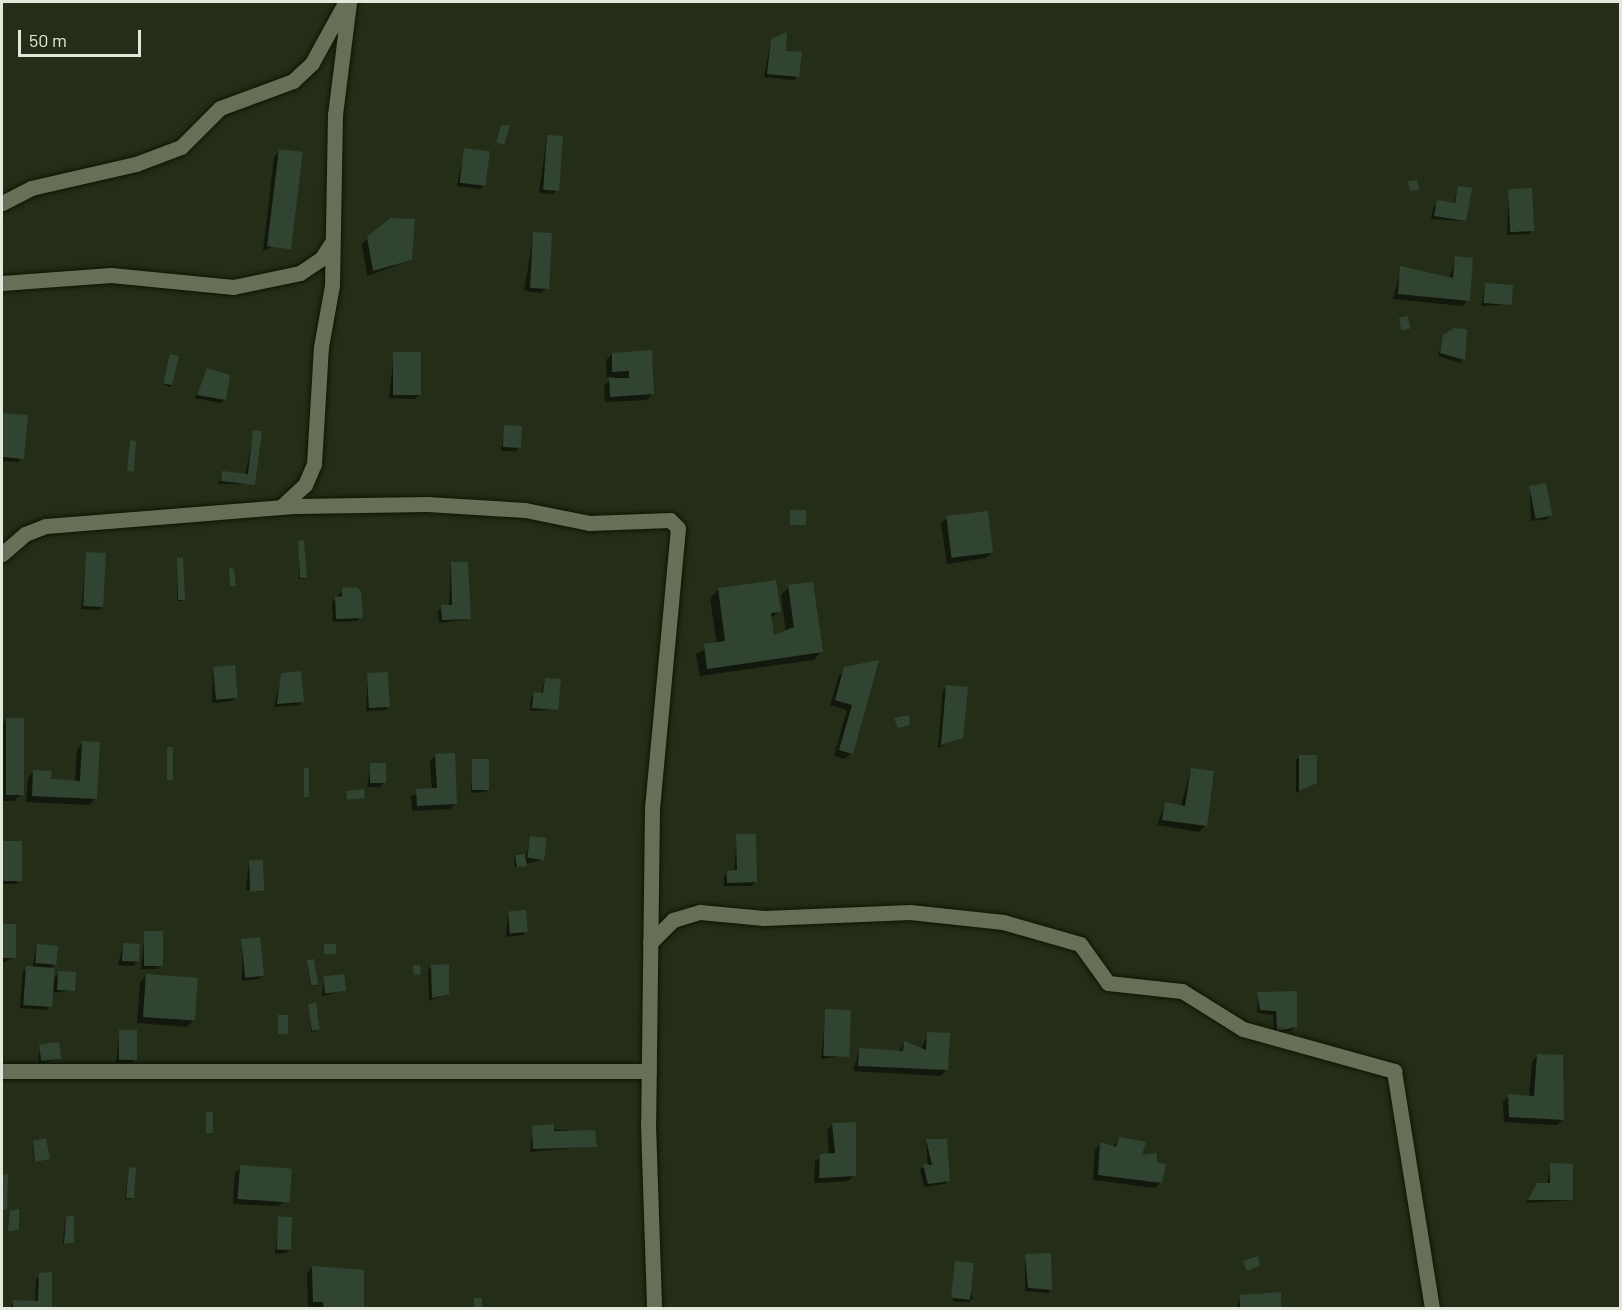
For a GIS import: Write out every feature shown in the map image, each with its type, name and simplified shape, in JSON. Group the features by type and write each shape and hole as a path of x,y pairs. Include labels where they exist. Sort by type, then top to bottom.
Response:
{"street":[{"path":"2,203 31,188 136,164 182,147 220,108 293,81 312,63 347,2"},
{"path":"281,507 305,485 314,464 332,242 335,115 347,2"},
{"path":"2,283 111,276 233,287 300,273 321,259 332,242"},
{"path":"2,554 25,534 46,526 281,507 427,504 525,510 589,523 670,520 678,528 652,808 649,1071 654,1308"},
{"path":"650,943 673,920 700,912 764,918 910,912 1004,922 1080,944 1108,983 1182,991 1243,1029 1394,1071 1432,1308"},
{"path":"2,1071 649,1071"}],"building":[{"path":"787,32 786,51 802,52 799,77 767,74 771,39"},
{"path":"510,125 504,145 496,142 501,126"},
{"path":"547,135 563,136 559,191 543,190"},
{"path":"464,148 490,151 486,186 460,183"},
{"path":"279,149 303,152 291,249 267,246"},
{"path":"1417,180 1419,190 1410,191 1408,181"},
{"path":"1458,186 1472,188 1466,221 1434,216 1437,200 1455,203"},
{"path":"1532,188 1534,231 1510,232 1508,189"},
{"path":"390,218 415,219 412,260 373,271 367,237"},
{"path":"533,232 552,233 549,289 530,288"},
{"path":"1455,256 1473,258 1470,301 1398,294 1400,266 1453,278"},
{"path":"1485,283 1513,285 1512,305 1484,303"},
{"path":"1408,316 1410,329 1401,330 1399,317"},
{"path":"1454,328 1467,329 1465,360 1440,353 1443,335"},
{"path":"652,350 654,394 610,397 609,378 629,378 629,371 612,372 612,353"},
{"path":"393,352 421,352 421,395 393,395"},
{"path":"170,354 179,356 172,385 163,383"},
{"path":"207,368 230,375 226,400 197,395"},
{"path":"2,413 28,415 24,459 3,457"},
{"path":"504,425 522,426 521,448 503,447"},
{"path":"253,430 262,431 255,485 221,481 222,471 248,474"},
{"path":"130,440 136,441 134,472 127,471"},
{"path":"1546,483 1552,515 1536,519 1529,486"},
{"path":"790,510 806,510 806,525 790,525"},
{"path":"988,511 993,553 951,558 946,516"},
{"path":"304,540 307,578 300,578 298,541"},
{"path":"86,552 106,553 103,607 83,606"},
{"path":"183,557 185,600 178,600 177,558"},
{"path":"451,562 468,562 471,619 442,620 441,605 452,605"},
{"path":"229,567 234,569 236,586 230,586"},
{"path":"776,580 781,612 771,613 774,635 794,627 788,585 813,582 823,652 707,669 704,644 725,641 718,588"},
{"path":"356,587 361,591 363,618 336,619 335,597 342,596 342,588"},
{"path":"879,660 853,754 839,750 852,705 835,700 844,667"},
{"path":"235,665 238,698 216,700 213,667"},
{"path":"301,671 304,702 277,704 281,673"},
{"path":"388,672 390,707 369,708 367,673"},
{"path":"545,678 561,679 558,710 532,708 534,692 543,693"},
{"path":"946,685 968,687 963,738 941,745"},
{"path":"909,715 910,725 898,728 894,718"},
{"path":"6,718 24,718 24,795 6,795"},
{"path":"82,741 100,742 97,799 32,796 33,770 52,771 51,779 80,781"},
{"path":"167,747 173,747 173,780 167,780"},
{"path":"455,753 457,804 417,806 416,789 437,788 435,754"},
{"path":"1299,755 1317,755 1317,783 1299,791"},
{"path":"472,759 489,759 489,790 472,790"},
{"path":"370,763 386,763 386,783 370,783"},
{"path":"304,768 309,768 309,797 304,797"},
{"path":"1191,768 1214,771 1207,826 1162,820 1165,802 1185,806"},
{"path":"364,789 365,798 347,800 346,791"},
{"path":"736,834 756,834 757,882 727,883 727,871 737,870"},
{"path":"530,836 547,838 544,860 527,858"},
{"path":"2,841 22,841 22,881 2,881"},
{"path":"525,854 527,866 517,867 515,856"},
{"path":"249,860 263,860 264,891 250,891"},
{"path":"526,910 528,932 510,933 508,912"},
{"path":"2,924 16,924 16,958 2,958"},
{"path":"144,931 163,931 163,966 144,966"},
{"path":"260,937 264,976 245,978 241,939"},
{"path":"123,943 140,944 139,962 122,961"},
{"path":"37,944 58,946 56,965 35,963"},
{"path":"324,944 336,944 336,954 324,954"},
{"path":"314,959 318,985 311,986 307,960"},
{"path":"449,964 449,994 432,998 431,965"},
{"path":"420,965 421,974 414,975 413,966"},
{"path":"26,966 55,968 52,1007 23,1005"},
{"path":"58,971 76,972 75,991 57,990"},
{"path":"146,974 198,978 195,1021 143,1017"},
{"path":"344,974 346,991 325,993 323,977"},
{"path":"1297,991 1297,1027 1277,1031 1276,1011 1260,1010 1257,992"},
{"path":"316,1003 320,1030 312,1031 308,1004"},
{"path":"825,1009 851,1010 849,1057 823,1056"},
{"path":"278,1015 288,1015 288,1034 278,1034"},
{"path":"119,1030 137,1030 137,1060 119,1060"},
{"path":"927,1032 950,1033 948,1070 858,1066 859,1048 903,1051 904,1041 926,1050"},
{"path":"59,1042 61,1059 41,1061 39,1044"},
{"path":"1537,1054 1563,1055 1564,1120 1509,1117 1508,1094 1534,1096"},
{"path":"206,1112 213,1112 213,1133 206,1133"},
{"path":"856,1122 856,1176 819,1178 820,1154 835,1153 832,1123"},
{"path":"554,1124 554,1131 595,1130 597,1147 533,1149 532,1126"},
{"path":"1119,1137 1146,1142 1142,1155 1157,1153 1157,1163 1166,1164 1162,1183 1098,1175 1100,1142 1116,1147"},
{"path":"46,1138 50,1159 35,1162 33,1141"},
{"path":"926,1139 947,1139 950,1181 928,1184 923,1164 932,1165"},
{"path":"1550,1163 1573,1164 1573,1200 1528,1200 1537,1183 1550,1183"},
{"path":"240,1165 292,1169 290,1203 238,1199"},
{"path":"129,1167 136,1168 134,1198 126,1198"},
{"path":"8,1174 7,1209 2,1210 2,1175"},
{"path":"19,1209 19,1230 8,1231 10,1211"},
{"path":"74,1215 74,1243 64,1244 66,1217"},
{"path":"278,1217 292,1217 291,1250 277,1249"},
{"path":"1051,1253 1052,1290 1028,1288 1025,1254"},
{"path":"1258,1256 1260,1265 1247,1271 1243,1261"},
{"path":"955,1261 974,1263 970,1300 951,1298"},
{"path":"312,1266 364,1270 364,1308 324,1308 323,1302 313,1302"},
{"path":"52,1272 52,1308 13,1308 13,1300 38,1301 39,1273"},
{"path":"1281,1292 1281,1308 1240,1308 1240,1295"},
{"path":"474,1298 482,1298 482,1308 474,1308"}]}
